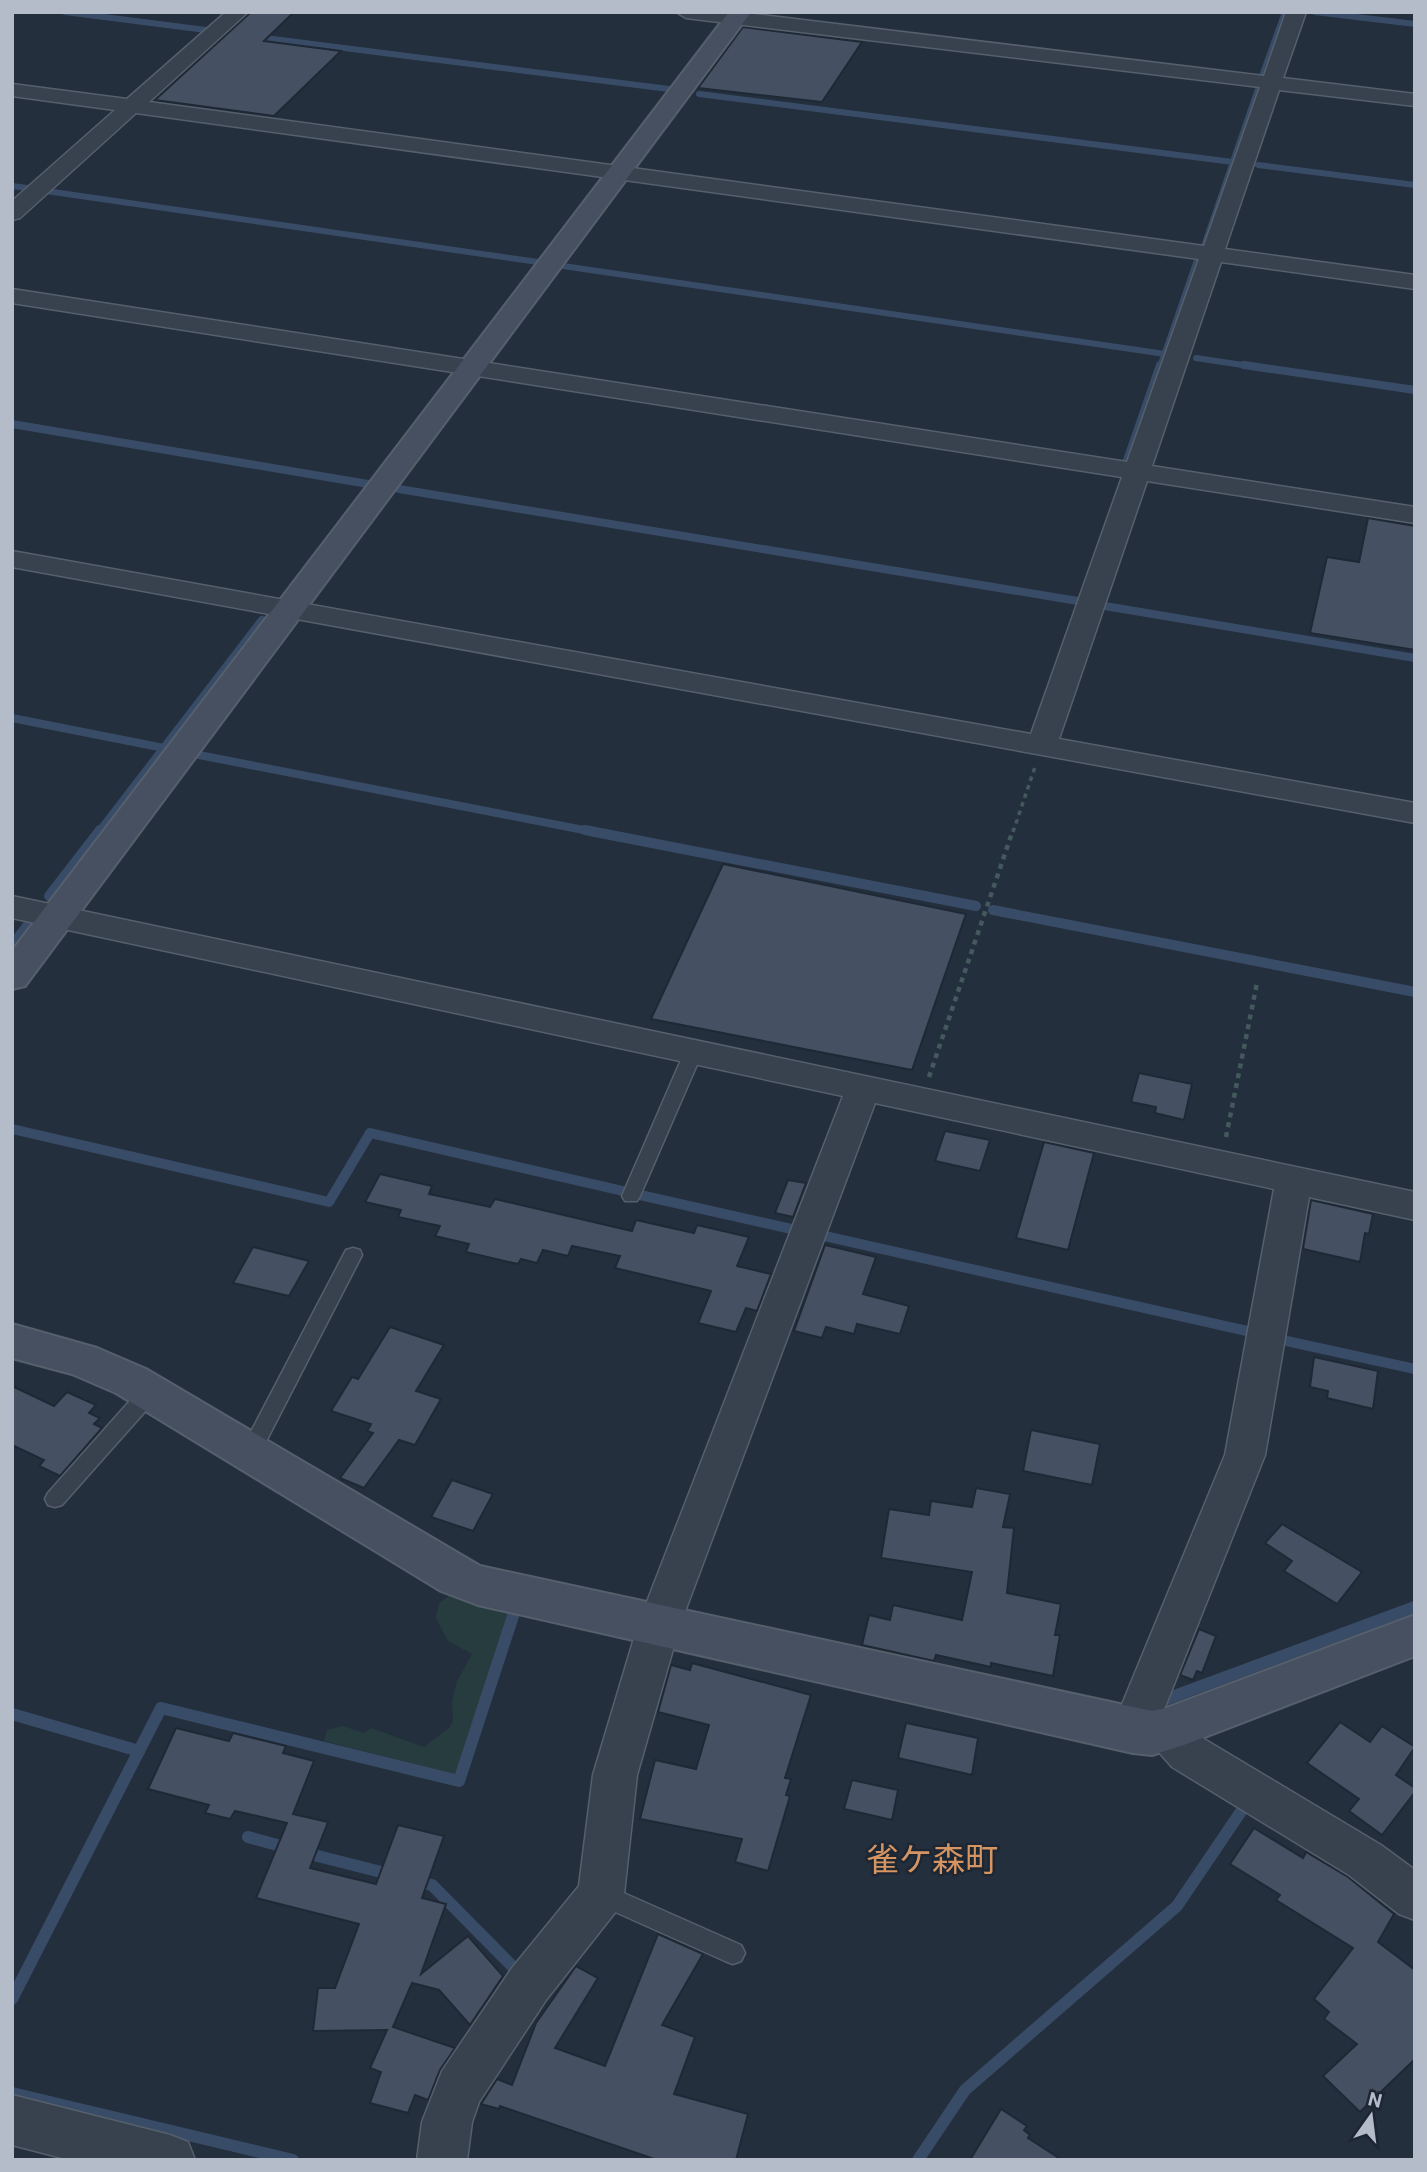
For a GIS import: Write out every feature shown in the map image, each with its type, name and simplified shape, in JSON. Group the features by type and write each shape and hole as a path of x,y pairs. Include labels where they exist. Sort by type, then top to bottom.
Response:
{"street":[{"path":"12,213 238,12"},
{"path":"686,12 737,15 1415,100"},
{"path":"1042,746 1296,12"},
{"path":"12,977 737,15"},
{"path":"12,90 1415,282"},
{"path":"12,296 1415,515"},
{"path":"12,559 1415,814"},
{"path":"12,907 1415,1206"},
{"path":"442,2160 447,2122 458,2088 529,1983 601,1894 615,1775 659,1625 863,1089"},
{"path":"1150,1731 1245,1455 1294,1180"},
{"path":"12,1341 82,1360 131,1381 457,1577 478,1585 1150,1731 1365,1860 1415,1898"},
{"path":"1150,1731 1415,1635"},
{"path":"12,2120 170,2160"}],"lane":[{"path":"631,1196 693,1053"},
{"path":"250,1453 354,1255"},
{"path":"55,1499 150,1392"},
{"path":"601,1894 733,1953"}],"path":[{"path":"921,1101 1042,746"},
{"path":"1220,1164 1257,983"}],"green space":[{"path":"449,1596 512,1609 456,1775 324,1741 327,1730 343,1726 364,1733 371,1728 424,1747 450,1727 457,1681 472,1654 448,1641 436,1618 439,1603"}],"building":[{"path":"251,12 294,12 264,41 341,51 274,116 155,100"},
{"path":"743,27 862,42 822,102 698,88"},
{"path":"1368,518 1415,526 1415,650 1310,633 1327,557 1359,562"},
{"path":"723,864 966,914 912,1070 651,1019"},
{"path":"1139,1073 1192,1084 1184,1120 1155,1113 1156,1107 1131,1102"},
{"path":"945,1131 990,1140 980,1171 935,1161"},
{"path":"1044,1142 1094,1153 1068,1250 1016,1238"},
{"path":"380,1174 432,1186 429,1194 490,1207 495,1199 632,1231 636,1220 694,1233 697,1225 749,1237 737,1266 771,1274 757,1311 746,1308 736,1332 698,1323 711,1291 615,1268 620,1256 572,1246 568,1256 543,1250 537,1263 521,1259 518,1264 466,1252 469,1244 435,1236 440,1226 398,1217 401,1210 365,1202"},
{"path":"788,1180 806,1183 793,1217 775,1213"},
{"path":"1311,1200 1373,1214 1369,1234 1365,1233 1360,1262 1303,1249"},
{"path":"825,1245 876,1257 863,1294 909,1306 900,1334 857,1324 854,1334 826,1327 822,1338 794,1331"},
{"path":"253,1247 309,1261 289,1296 233,1283"},
{"path":"390,1327 444,1345 416,1391 441,1399 415,1445 399,1440 364,1488 340,1478 373,1433 367,1431 371,1424 331,1411 352,1377 358,1379"},
{"path":"1314,1357 1378,1371 1373,1409 1327,1398 1328,1391 1310,1387"},
{"path":"12,1386 54,1406 67,1392 96,1405 89,1413 100,1418 94,1424 102,1428 60,1476 39,1466 44,1460 12,1445"},
{"path":"1031,1430 1100,1444 1092,1485 1023,1471"},
{"path":"452,1480 493,1494 473,1531 431,1517"},
{"path":"976,1488 1010,1494 1003,1527 1014,1528 1007,1593 1061,1604 1055,1635 1060,1635 1053,1676 936,1655 934,1661 862,1645 869,1615 890,1620 893,1605 962,1620 972,1572 881,1558 889,1509 929,1515 931,1501 972,1507"},
{"path":"1282,1524 1362,1572 1337,1604 1284,1571 1292,1561 1265,1543"},
{"path":"1199,1629 1216,1636 1202,1673 1197,1671 1193,1680 1180,1675"},
{"path":"692,1663 811,1695 785,1778 791,1779 786,1795 790,1796 768,1871 735,1862 742,1839 640,1819 655,1760 696,1769 709,1725 658,1712 671,1665 690,1670"},
{"path":"1340,1722 1370,1742 1382,1726 1415,1747 1396,1775 1415,1788 1415,1792 1382,1835 1349,1811 1359,1799 1307,1763"},
{"path":"906,1723 978,1738 972,1775 898,1758"},
{"path":"176,1728 229,1741 233,1733 286,1746 283,1753 314,1761 293,1814 328,1822 310,1868 376,1884 398,1825 444,1836 422,1898 446,1904 421,1974 468,1936 503,1976 470,2025 439,1990 412,1983 393,2027 455,2048 440,2070 428,2100 415,2095 408,2113 370,2103 381,2072 370,2068 387,2030 313,2031 318,1988 335,1988 359,1924 256,1898 287,1823 235,1811 230,1819 205,1813 209,1805 148,1789"},
{"path":"852,1780 898,1790 892,1820 844,1809"},
{"path":"1254,1828 1303,1858 1306,1852 1348,1877 1394,1914 1378,1942 1415,1970 1415,2059 1360,2112 1323,2076 1357,2044 1324,2019 1329,2012 1314,1999 1353,1948 1276,1900 1280,1895 1230,1864"},
{"path":"658,1934 703,1954 662,2025 695,2037 674,2094 748,2114 736,2160 657,2160 500,2106 499,2109 481,2104 497,2079 512,2085 536,2023 576,1966 598,1978 555,2048 605,2066"},
{"path":"1001,2109 1027,2126 1024,2130 1030,2135 1028,2138 1062,2160 970,2160"}],"waterway":[{"path":"65,12 206,30"},
{"path":"1262,76 1285,12"},
{"path":"1315,12 1415,24"},
{"path":"257,37 669,89"},
{"path":"1233,162 1258,89"},
{"path":"699,94 1233,162"},
{"path":"1204,246 1233,162"},
{"path":"1258,165 1415,185"},
{"path":"12,186 27,188"},
{"path":"46,191 538,262"},
{"path":"1165,354 1197,260"},
{"path":"563,266 1165,354"},
{"path":"1160,367 1165,354"},
{"path":"1196,358 1256,367"},
{"path":"1126,463 1160,365"},
{"path":"1244,365 1415,390"},
{"path":"12,424 368,484"},
{"path":"399,489 1084,602"},
{"path":"1099,605 1415,658"},
{"path":"164,748 262,620"},
{"path":"12,718 164,748"},
{"path":"99,832 164,748"},
{"path":"199,755 594,832"},
{"path":"49,896 100,830"},
{"path":"585,830 976,906"},
{"path":"993,910 1415,992"},
{"path":"12,945 27,926"},
{"path":"12,1129 329,1202 370,1133 623,1191"},
{"path":"640,1195 796,1230"},
{"path":"820,1235 1247,1331"},
{"path":"1282,1340 1415,1369"},
{"path":"1161,1701 1415,1607"},
{"path":"139,1751 161,1708 459,1781 514,1613"},
{"path":"12,1714 139,1751"},
{"path":"12,1999 139,1751"},
{"path":"918,2160 965,2090 1177,1906 1244,1807"},
{"path":"248,1837 288,1848"},
{"path":"302,1852 393,1875"},
{"path":"414,1881 432,1885 522,1976"},
{"path":"12,2093 293,2160"}],"district":[{"name":"雀ケ森町","path":"932,1859"}]}
